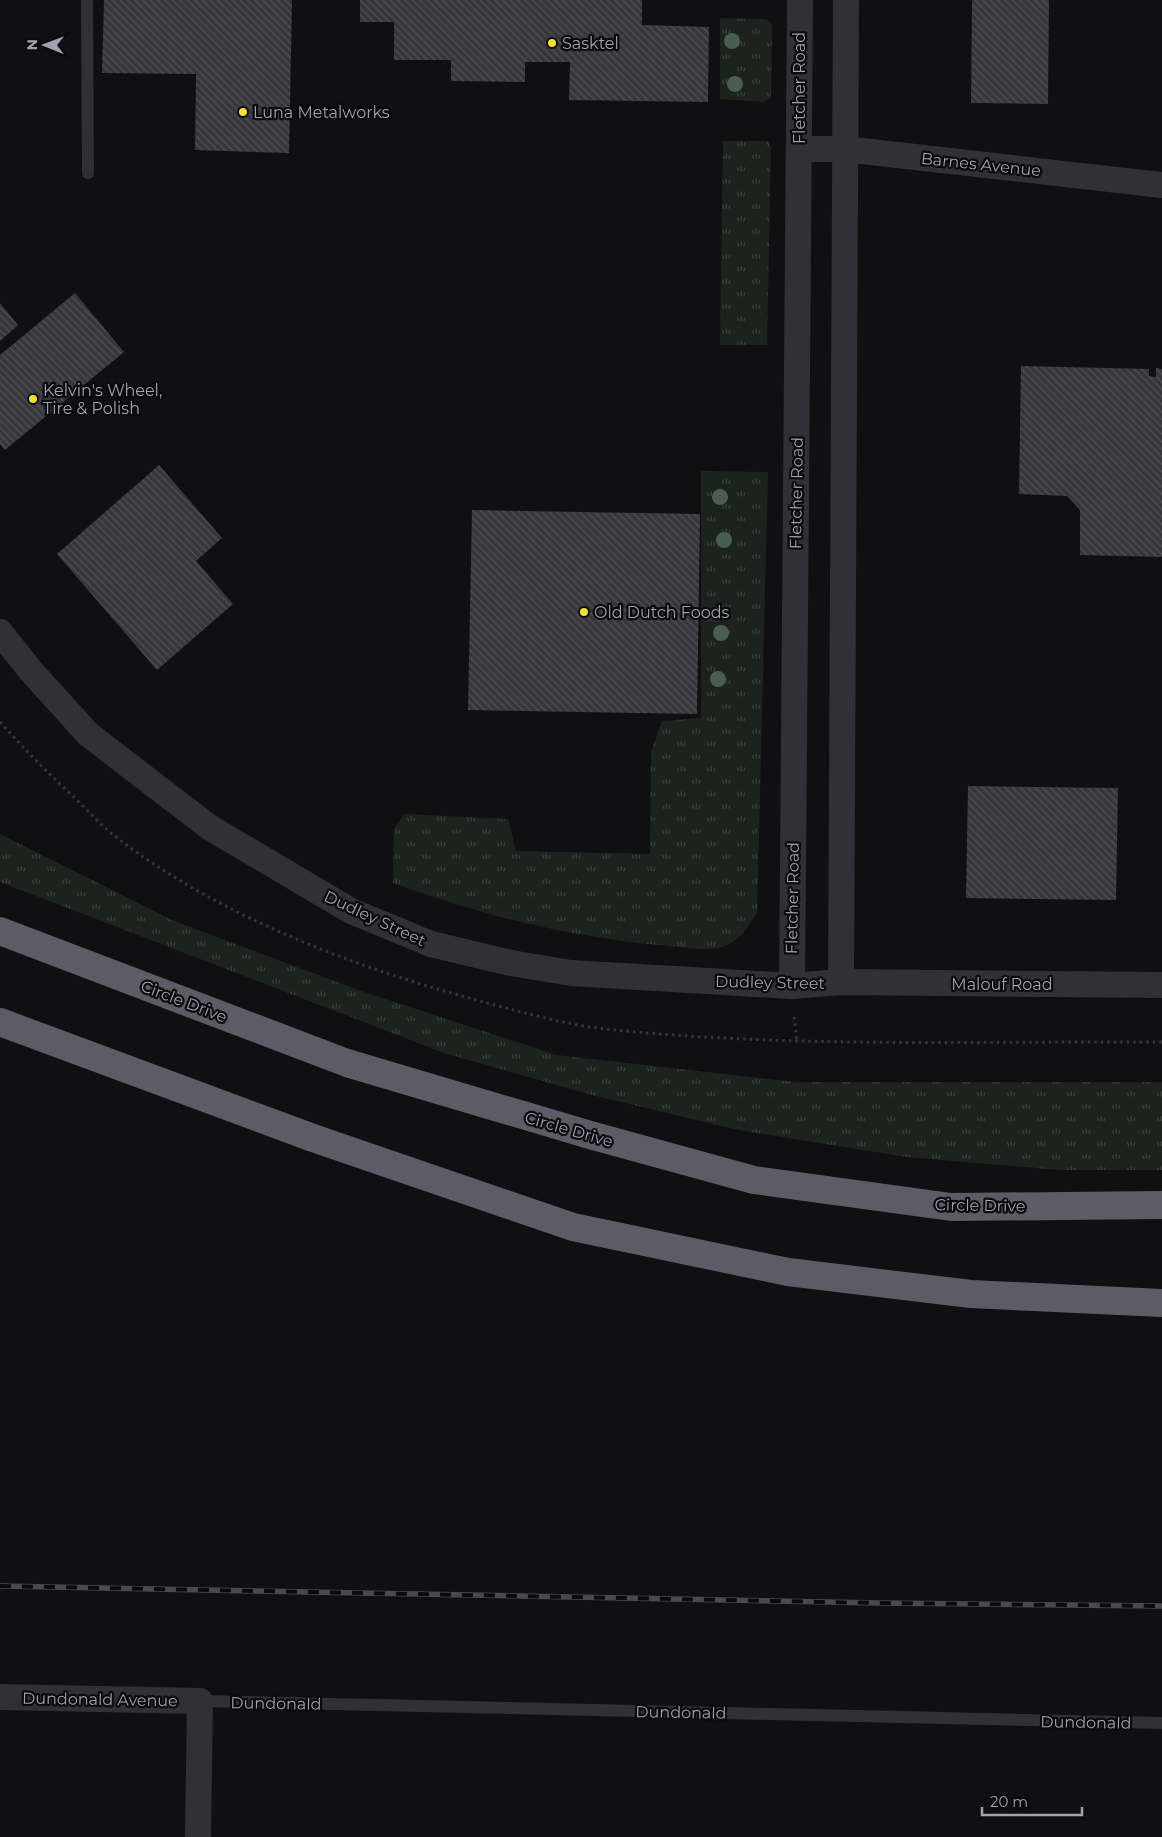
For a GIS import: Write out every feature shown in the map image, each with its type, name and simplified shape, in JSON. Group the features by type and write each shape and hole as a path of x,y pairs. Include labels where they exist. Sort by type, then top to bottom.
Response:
{"highway":[{"name":"Circle Drive","path":"0,931 347,1063 590,1135 754,1180 951,1207 1162,1205"},
{"path":"0,1022 313,1138 573,1227 788,1272 971,1294 1162,1303"}],"street":[{"name":"Fletcher Road","path":"792,986 800,0"},
{"path":"841,982 846,0"},
{"name":"Barnes Avenue","path":"799,149 844,149 1162,185"},
{"name":"Dudley Street","path":"0,632 31,671 88,734 209,826 351,911 432,944 511,963 571,973 792,986 841,982"},
{"name":"Malouf Road","path":"841,982 1162,985"},
{"name":"Dundonald Avenue","path":"0,1697 200,1701"},
{"path":"198,1837 200,1701"}],"lane":[{"path":"87,0 88,173"},
{"name":"Dundonald","path":"200,1701 1162,1723"}],"green space":[{"path":"720,18 765,19 772,23 771,98 764,102 720,99"},
{"path":"723,141 768,141 771,147 767,345 720,345"},
{"path":"701,471 768,472 757,913 746,929 728,945 707,949 624,941 524,923 458,905 393,883 394,829 404,814 508,819 516,851 650,854 651,752 662,721 701,718"},
{"path":"0,834 174,921 361,991 557,1055 796,1082 1162,1082 1162,1170 1059,1170 907,1157 738,1130 592,1095 444,1053 0,882"}],"building":[{"name":"Luna Metalworks","path":"104,0 292,0 289,153 195,150 196,74 102,73"},
{"name":"Sasktel","path":"360,0 642,0 642,25 709,27 708,102 569,100 570,62 525,62 525,82 451,81 451,60 394,60 394,22 360,22"},
{"path":"972,0 1049,0 1048,104 971,103"},
{"name":"Kelvin's Wheel, Tire & Polish","path":"75,293 124,352 5,450 0,444 0,355"},
{"path":"0,303 18,325 0,341"},
{"path":"1021,366 1149,369 1149,376 1156,377 1156,368 1162,369 1162,557 1080,555 1080,510 1067,496 1019,494"},
{"path":"159,465 222,538 196,561 233,604 157,670 57,554"},
{"name":"Old Dutch Foods","path":"472,510 700,514 697,714 468,710"},
{"path":"968,786 1118,788 1116,900 966,898"}],"railway":[{"path":"0,1586 879,1603 1162,1606"}],"place":[{"name":"Sasktel","path":"552,43"},
{"name":"Luna Metalworks","path":"243,112"},
{"name":"Kelvin's Wheel, Tire & Polish","path":"33,399"},
{"name":"Old Dutch Foods","path":"584,612"}]}
